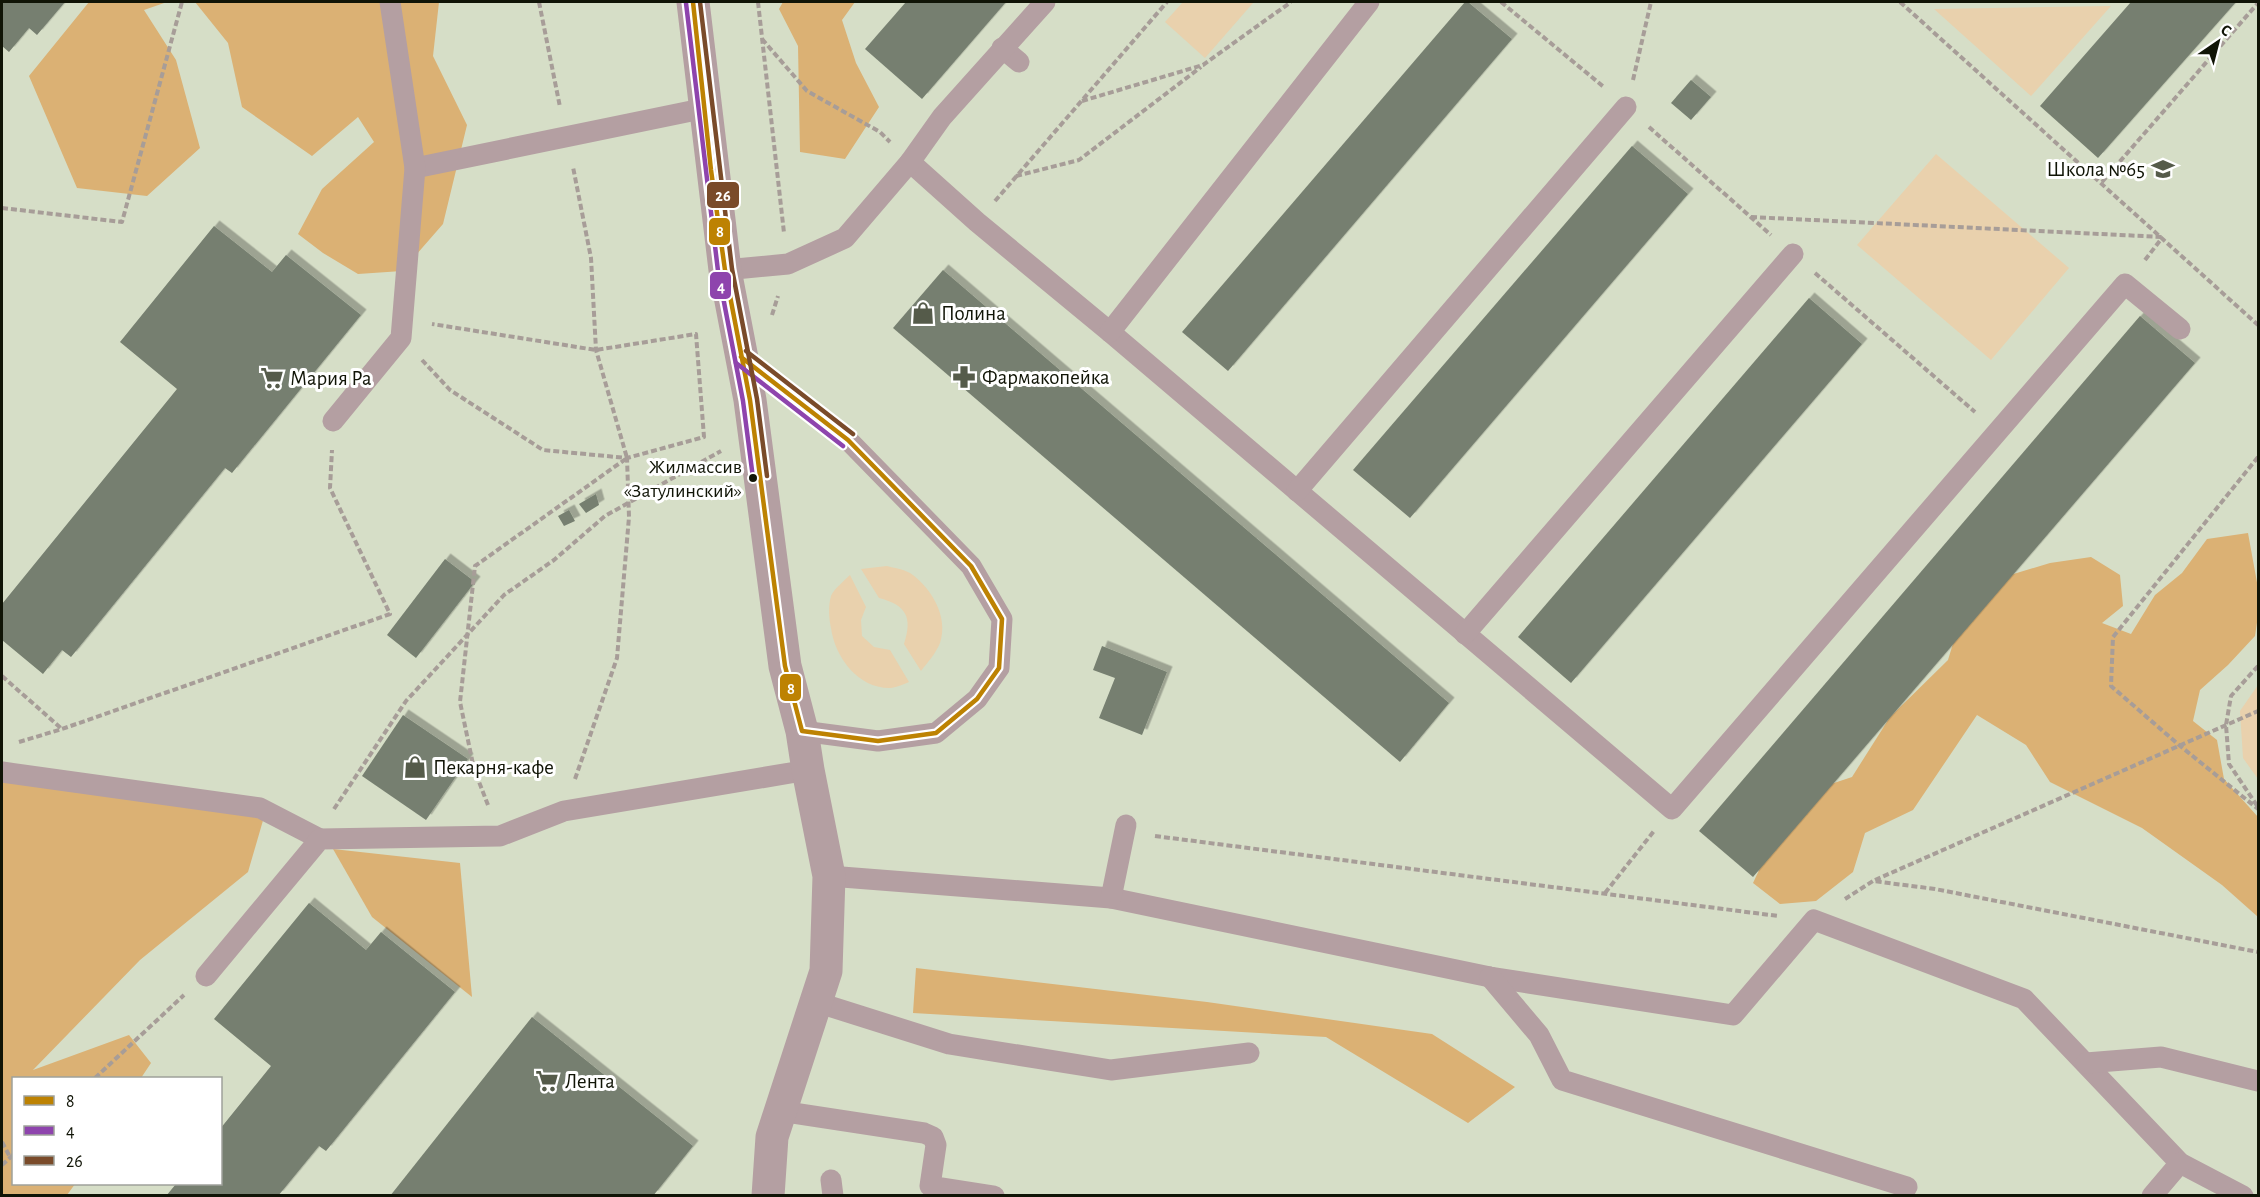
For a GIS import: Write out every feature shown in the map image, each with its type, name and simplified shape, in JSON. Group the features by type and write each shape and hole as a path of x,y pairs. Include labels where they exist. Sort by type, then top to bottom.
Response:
{"street":[{"path":"693,2 725,270 750,400 785,666 802,731 829,876 826,972 772,1137 768,1196"}],"lane":[{"path":"333,421 401,329 415,168 390,2"},
{"path":"725,270 788,264 845,238 910,162 942,117 1044,2"},
{"path":"1110,332 1369,2"},
{"path":"1002,48 1019,62"},
{"path":"1297,491 1626,107"},
{"path":"415,168 706,108"},
{"path":"910,162 977,222 1672,809 2125,284 2180,329"},
{"path":"1465,634 1793,254"},
{"path":"741,357 848,440 971,566 1002,619 999,668 977,699 936,733 878,741 802,731"},
{"path":"2,772 260,808 320,839 500,836 564,811 808,770"},
{"path":"1111,898 1125,829"},
{"path":"206,976 320,839"},
{"path":"829,876 1111,898 1490,977 1733,1014 1814,920 2024,999 2180,1162 2243,1196"},
{"path":"1490,977 1539,1035 1562,1080 1907,1187"},
{"path":"816,1002 949,1044 1111,1070 1249,1053"},
{"path":"2086,1063 2161,1057 2259,1081"},
{"path":"780,1111 924,1133 933,1137 936,1145 929,1191 994,1196"},
{"path":"2152,1196 2180,1162"}],"path":[{"path":"2,208 122,222 183,2"},
{"path":"539,2 591,258 596,350 627,458 628,504 617,658 564,811"},
{"path":"758,2 788,264 770,321"},
{"path":"977,222 1167,2"},
{"path":"1016,177 1079,160 1290,2"},
{"path":"1502,2 1999,432"},
{"path":"1626,107 1651,2"},
{"path":"1900,2 2259,325"},
{"path":"2102,182 2259,3"},
{"path":"761,38 807,91 880,132 910,162"},
{"path":"1081,101 1203,65"},
{"path":"1750,217 2163,237"},
{"path":"401,329 596,350 696,334 704,437 627,458 475,566 460,702 474,769 500,836"},
{"path":"401,329 450,390 543,450 627,458"},
{"path":"12,744 62,729 390,614 330,488 333,421"},
{"path":"320,839 333,810 406,701 504,595 554,560 606,516 730,445"},
{"path":"2259,457 2113,637 2110,686 2179,746 2259,808"},
{"path":"2259,666 2231,696 2226,725 2229,764 2259,808"},
{"path":"2,676 62,729"},
{"path":"1125,829 1814,920 1873,880 2259,711"},
{"path":"1605,894 1672,809"},
{"path":"1873,880 1935,889 2259,952"},
{"path":"96,1077 206,976"},
{"path":"2,1142 12,1156 2,1165"}],"shaded area":[{"path":"89,2 167,2 144,10 176,60 200,148 147,196 77,188 29,76"},
{"path":"195,2 439,2 433,56 467,125 443,224 402,271 358,274 323,253 298,234 322,189 374,142 358,117 312,156 242,107 228,43"},
{"path":"783,2 855,2 842,20 856,63 879,107 845,159 800,152 798,46 779,9"},
{"path":"1183,2 1253,3 1205,58 1165,22"},
{"path":"2111,6 2031,96 1934,9"},
{"path":"1936,154 2069,268 1991,360 1857,245"},
{"path":"2248,533 2258,588 2255,636 2200,690 2193,721 2217,740 2224,779 2258,817 2258,917 2222,885 2142,828 2050,782 2026,745 1977,715 1913,810 1865,833 1853,872 1816,901 1780,904 1753,883 1769,849 1822,787 1852,777 1890,717 1948,660 1958,627 1997,579 2050,563 2091,557 2120,575 2123,606 2102,623 2131,634 2155,595 2182,573 2207,539"},
{"path":"887,566 907,572 918,579 931,594 940,613 942,633 940,643 921,671 904,644 908,626 905,613 896,604 879,598 861,569"},
{"path":"850,575 866,607 861,620 862,636 874,647 890,650 909,682 891,688 868,683 850,669 837,650 833,639 829,604 832,593"},
{"path":"2258,685 2258,779 2243,758 2240,711"},
{"path":"2,781 264,817 248,872 140,960 33,1070 129,1035 151,1063 142,1077 12,1077 12,1185 74,1185 67,1195 2,1196"},
{"path":"333,849 460,863 472,997 372,917"},
{"path":"916,968 1207,1002 1432,1034 1515,1087 1468,1123 1326,1037 913,1013"}],"building":[{"path":"2,2 65,2 37,35 29,28 9,52 2,46"},
{"path":"906,2 1006,2 922,99 865,49"},
{"path":"1465,2 1468,2 1512,39 1228,371 1182,332"},
{"path":"2131,2 2236,2 2098,158 2040,106"},
{"path":"1691,80 1711,97 1691,120 1671,103"},
{"path":"1632,146 1688,194 1410,518 1353,470"},
{"path":"214,226 272,272 286,255 361,315 232,473 225,468 71,657 62,650 43,674 2,640 2,604 177,389 120,342"},
{"path":"943,270 1449,703 1400,762 893,328"},
{"path":"1809,298 1862,344 1571,683 1518,637"},
{"path":"2140,316 2195,363 1753,877 1699,831"},
{"path":"596,494 599,505 586,513 579,504"},
{"path":"569,510 575,521 564,526 558,516"},
{"path":"445,559 475,582 416,658 387,635"},
{"path":"1102,646 1167,672 1142,735 1099,718 1115,678 1093,670"},
{"name":"Пекарня-кафе","path":"403,715 468,759 426,820 362,776"},
{"path":"309,903 366,950 381,932 455,992 326,1151 319,1146 278,1196 166,1196 175,1185 222,1185 222,1127 271,1066 214,1019"},
{"name":"Лента","path":"532,1017 693,1146 653,1196 390,1196"}],"transit line":[{"name":"8","path":"693,2 711,170 725,270 750,400 785,666 802,731 878,741 936,733 977,699 999,668 1002,619 971,566 848,440 741,357"},
{"name":"26","path":"700,2 732,269 757,399 767,476"},
{"name":"4","path":"686,3 718,271 743,401 753,478"},
{"name":"26","path":"746,351 853,434"},
{"name":"4","path":"736,363 843,446"}],"place":[{"name":"Школа №65","path":"2163,169"},
{"name":"Полина","path":"923,313"},
{"name":"Фармакопейка","path":"964,377"},
{"name":"Мария Ра","path":"272,378"},
{"name":"Жилмассив «Затулинский»","path":"753,478"},
{"name":"Пекарня-кафе","path":"415,767"},
{"name":"Лента","path":"547,1081"}]}
